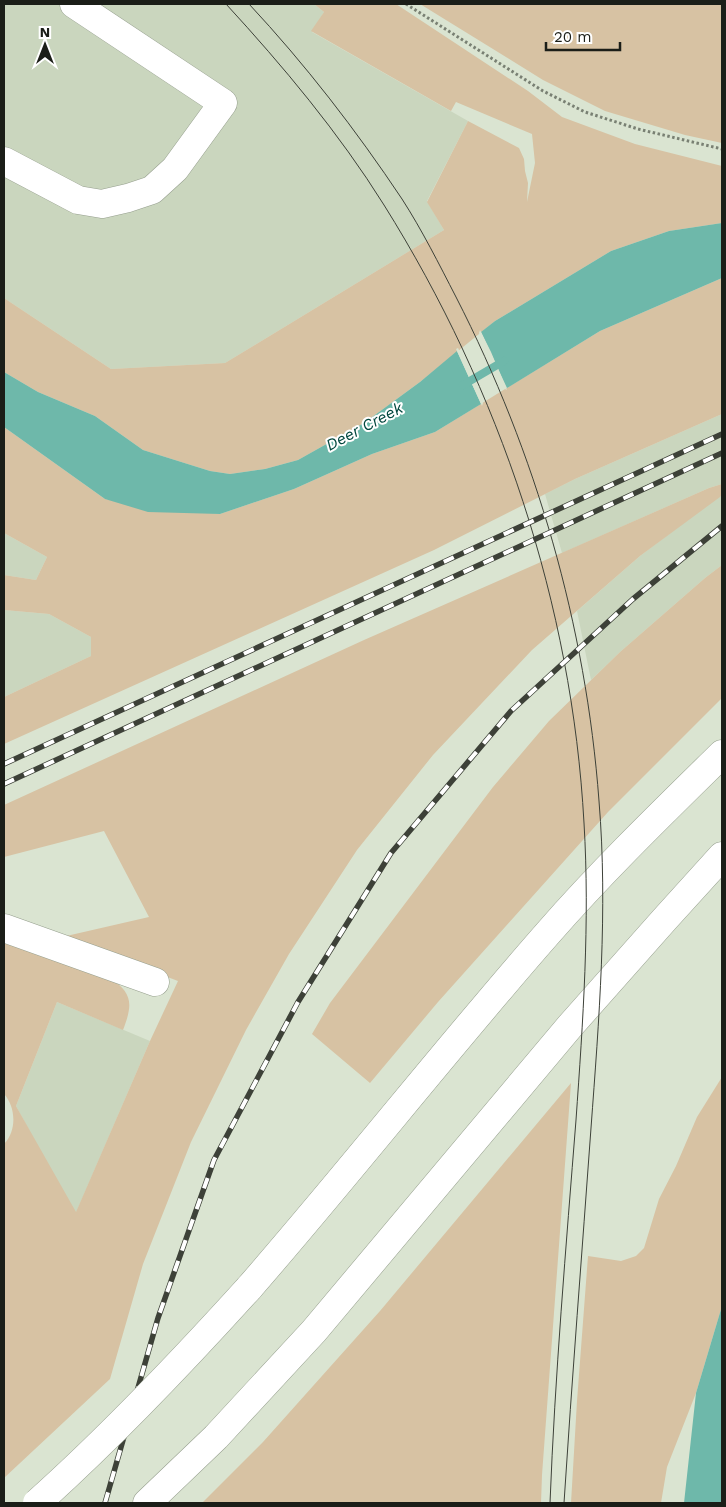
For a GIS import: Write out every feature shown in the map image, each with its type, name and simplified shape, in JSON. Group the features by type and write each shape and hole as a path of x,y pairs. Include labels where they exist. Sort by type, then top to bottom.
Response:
{"main road":[{"path":"4,160 78,200 102,204 128,198 152,190 175,170 223,103 74,4"},
{"path":"37,1503 79,1466 250,1288 549,932 632,843 722,754"},
{"path":"147,1503 216,1438 314,1331 570,1026 722,856"},
{"path":"4,928 154,982"}],"path":[{"path":"406,4 543,91 585,112 638,129 722,149"}],"shaded area":[{"path":"4,4 314,4 324,12 312,32 468,121 427,201 444,230 225,363 111,369 4,298"},
{"path":"314,4 396,4 528,91 562,117 635,144 722,166 722,223 669,231 611,251 495,321 420,382 364,423 298,460 265,469 230,474 210,471 143,450 95,416 38,392 4,372 4,298 111,369 225,363 444,230 427,202 468,121 519,148 524,159 528,183 527,202 535,163 532,134 456,102 451,111 311,31 324,12"},
{"path":"420,4 722,4 722,143 685,135 605,111 543,80"},
{"path":"722,278 722,414 575,479 434,550 4,744 4,697 91,656 91,637 49,614 4,610 4,575 36,580 47,557 4,533 4,427 105,499 220,514 294,489 372,454 435,432 600,331"},
{"path":"722,414 722,484 562,553 545,494"},
{"path":"722,484 722,494 720,497 640,556 532,650 433,755 357,850 289,954 246,1030 191,1142 143,1264 110,1379 4,1478 4,1144 13,1126 13,1112 4,1094 4,939 109,977 123,988 129,1000 128,1013 123,1030 57,1002 16,1106 76,1212 178,981 62,937 149,917 104,831 4,857 4,805 364,640 709,488"},
{"path":"722,494 722,565 620,652 591,680 577,611 640,556"},
{"path":"4,533 47,557 36,580 4,575"},
{"path":"722,565 722,698 608,812 438,1002 370,1083 312,1034 330,1003 493,787 549,721 620,652"},
{"path":"4,610 49,614 91,637 91,656 4,697"},
{"path":"57,1002 150,1041 75,1215 16,1106"},
{"path":"722,1077 722,1306 696,1393 667,1467 661,1503 571,1503 588,1256 621,1261 636,1256 644,1248 659,1199 676,1166 697,1117"},
{"path":"571,1083 541,1503 202,1503 263,1442 380,1311"}],"water":[{"path":"722,223 722,278 600,331 507,388 481,332 495,321 611,251 669,231"},
{"path":"457,351 481,404 435,432 372,454 294,489 220,514 148,512 105,499 4,427 4,372 38,392 95,416 143,450 210,471 230,474 265,469 298,460 364,423 420,382"},
{"path":"722,1306 722,1503 684,1503 696,1393"}],"pier":[{"path":"480,330 491,352 507,390 479,333"},
{"path":"458,348 483,403 482,406 456,349"}],"waterway":[{"name":"Deer Creek","path":"463,385 504,361"}],"tram line":[{"path":"226,4 289,76 367,178 425,276 463,349 495,424 523,502 546,580 564,660 577,741 584,823 586,934 581,1046 558,1359 550,1503"},
{"path":"249,4 310,74 367,148 402,199 430,247 485,356 510,417 533,479 553,542 569,606 582,670 592,735 602,842 603,924 597,1047 564,1503"}],"railway":[{"path":"4,764 722,434"},
{"path":"4,784 722,453"},
{"path":"105,1503 158,1318 214,1160 298,1002 391,853 511,711 633,599 722,526"}]}
